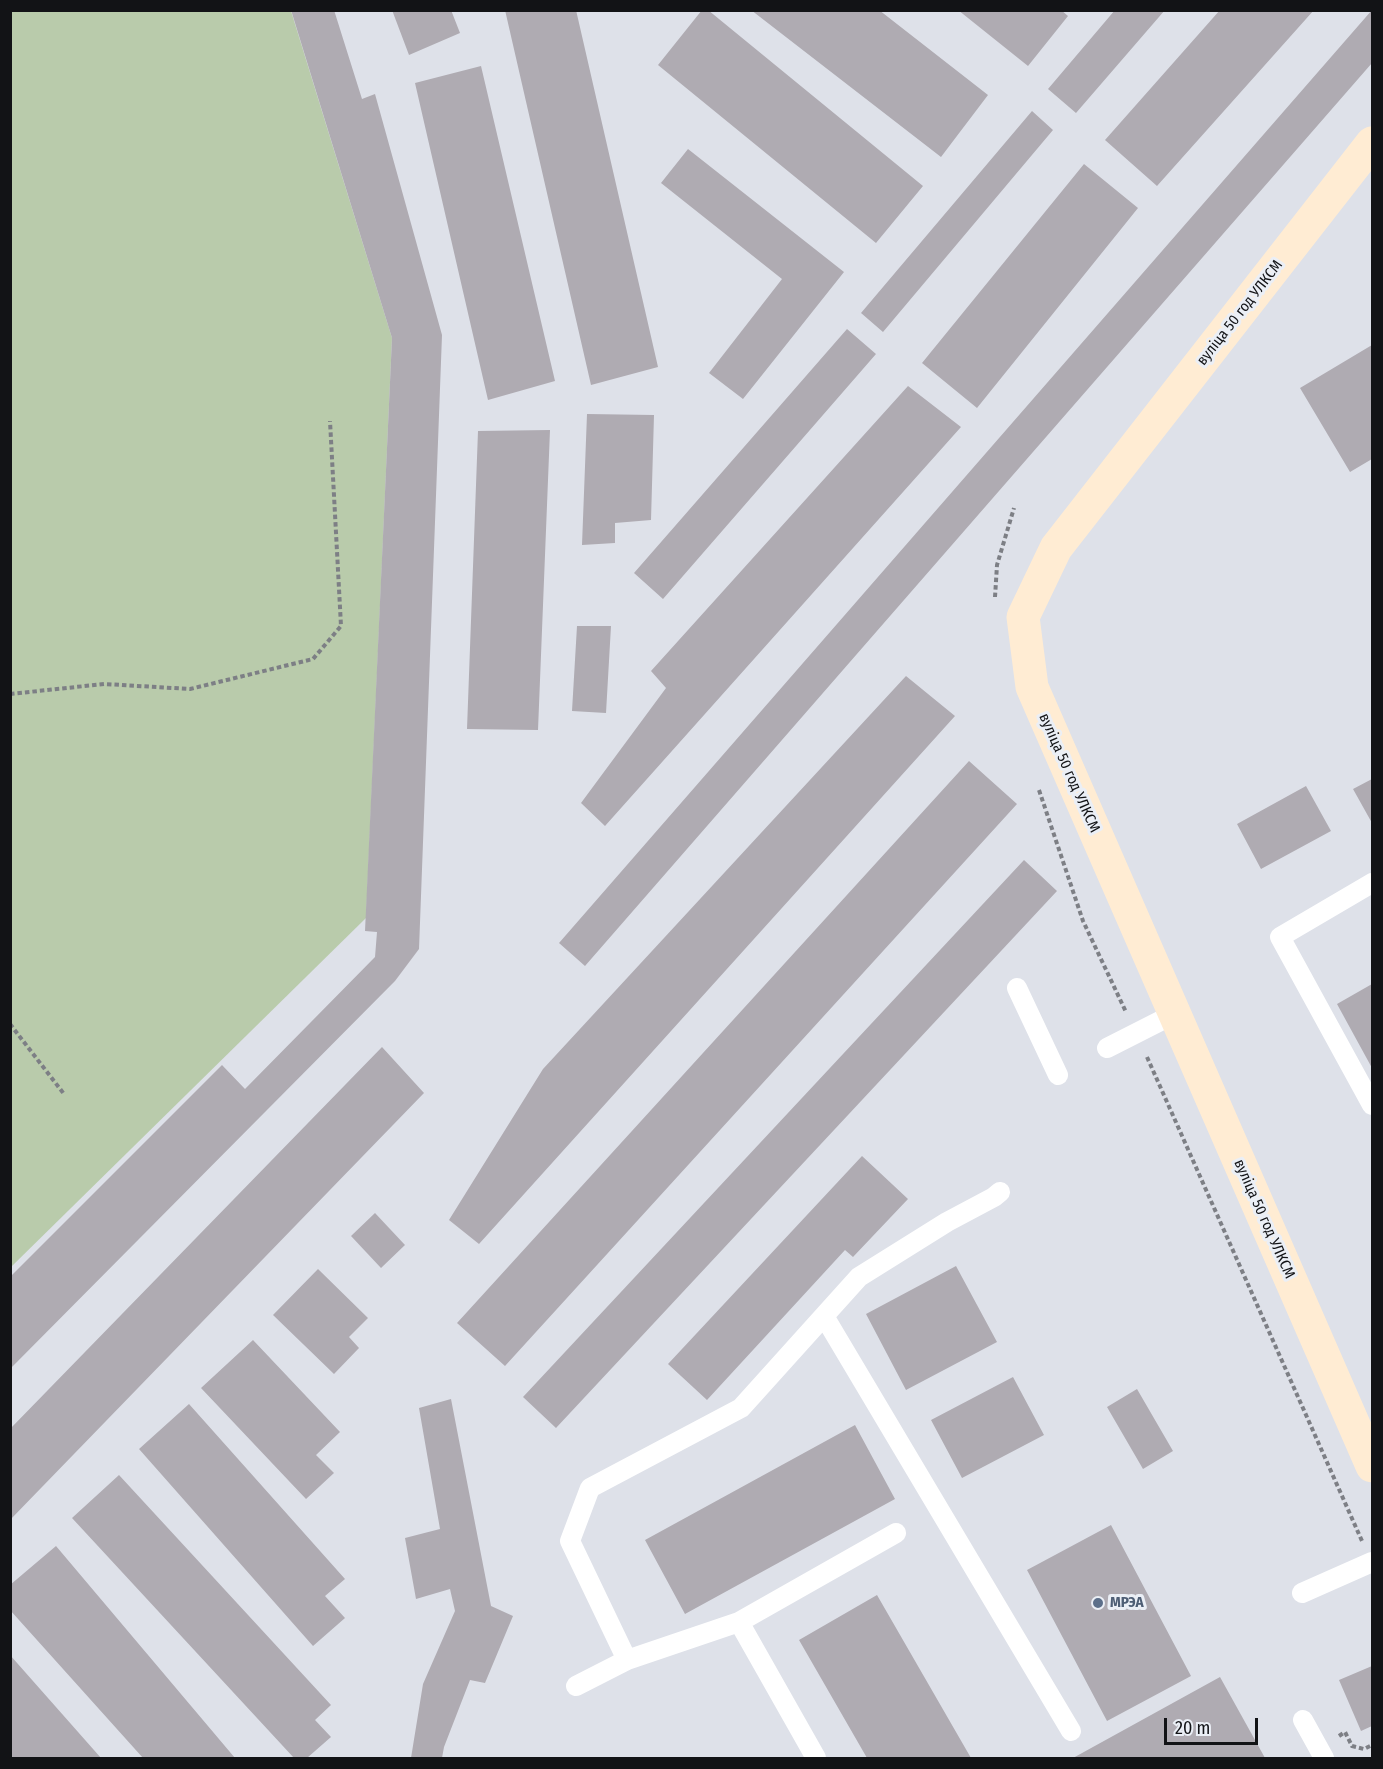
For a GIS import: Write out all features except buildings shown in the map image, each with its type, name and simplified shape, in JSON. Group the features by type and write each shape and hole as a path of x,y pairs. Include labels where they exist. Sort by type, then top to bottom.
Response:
{"main road":[{"name":"вуліца 50 год УЛКСМ","path":"1372,143 1056,548 1023,617 1032,687 1372,1466"}],"lane":[{"path":"1372,883 1280,937 1372,1105"},
{"path":"1017,988 1058,1075"},
{"path":"1107,1048 1174,1014"},
{"path":"627,1660 570,1541 590,1488 741,1408 859,1276 1000,1192"},
{"path":"824,1316 1071,1731"},
{"path":"576,1686 627,1660 739,1622 896,1533"},
{"path":"1302,1593 1372,1562"},
{"path":"739,1622 816,1758"},
{"path":"1303,1720 1324,1758"}],"path":[{"path":"10,694 104,684 190,689 313,659 342,626 330,421"},
{"path":"10,1024 64,1094"}],"green space":[{"path":"11,11 291,11 392,338 366,918 11,1267"}],"place":[{"name":"МРЭА","path":"1098,1603"}]}
